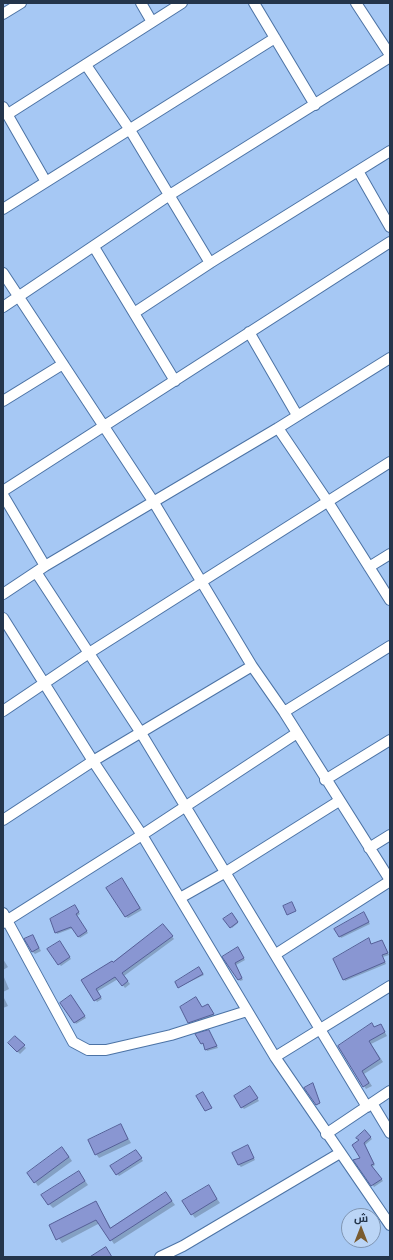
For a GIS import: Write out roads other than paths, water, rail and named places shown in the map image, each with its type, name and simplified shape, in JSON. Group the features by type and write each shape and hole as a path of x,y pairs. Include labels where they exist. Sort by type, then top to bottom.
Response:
{"street":[{"path":"141,3 152,22"},
{"path":"46,182 5,111 86,65 182,3"},
{"path":"254,3 315,105"},
{"path":"3,307 168,196 315,105 390,56 356,3"},
{"path":"3,14 15,4"},
{"path":"3,209 275,38"},
{"path":"86,65 130,130 168,196 210,263"},
{"path":"134,313 210,263 390,151"},
{"path":"358,171 390,227"},
{"path":"3,491 103,425 175,381 390,242"},
{"path":"94,247 175,381"},
{"path":"3,273 152,501 252,666 284,712 325,780 390,881 276,954"},
{"path":"249,332 297,415"},
{"path":"3,594 45,566 152,501 278,428 390,358"},
{"path":"3,401 63,364"},
{"path":"278,428 328,502 390,600"},
{"path":"3,711 89,653 390,462"},
{"path":"3,495 45,566"},
{"path":"370,567 390,554"},
{"path":"36,572 141,733 322,1029 370,1105 390,1133"},
{"path":"3,618 93,761 142,835 275,1057 326,1134 386,1209 390,1225"},
{"path":"284,712 390,646"},
{"path":"3,820 93,761 252,666"},
{"path":"247,1010 171,1035 106,1050 88,1050 73,1042 4,918 142,835 185,805 297,733"},
{"path":"325,780 390,740"},
{"path":"180,898 226,872 339,802"},
{"path":"369,848 390,835"},
{"path":"275,1057 390,986"},
{"path":"326,1134 390,1091"},
{"path":"160,1257 183,1246 340,1153"}]}
